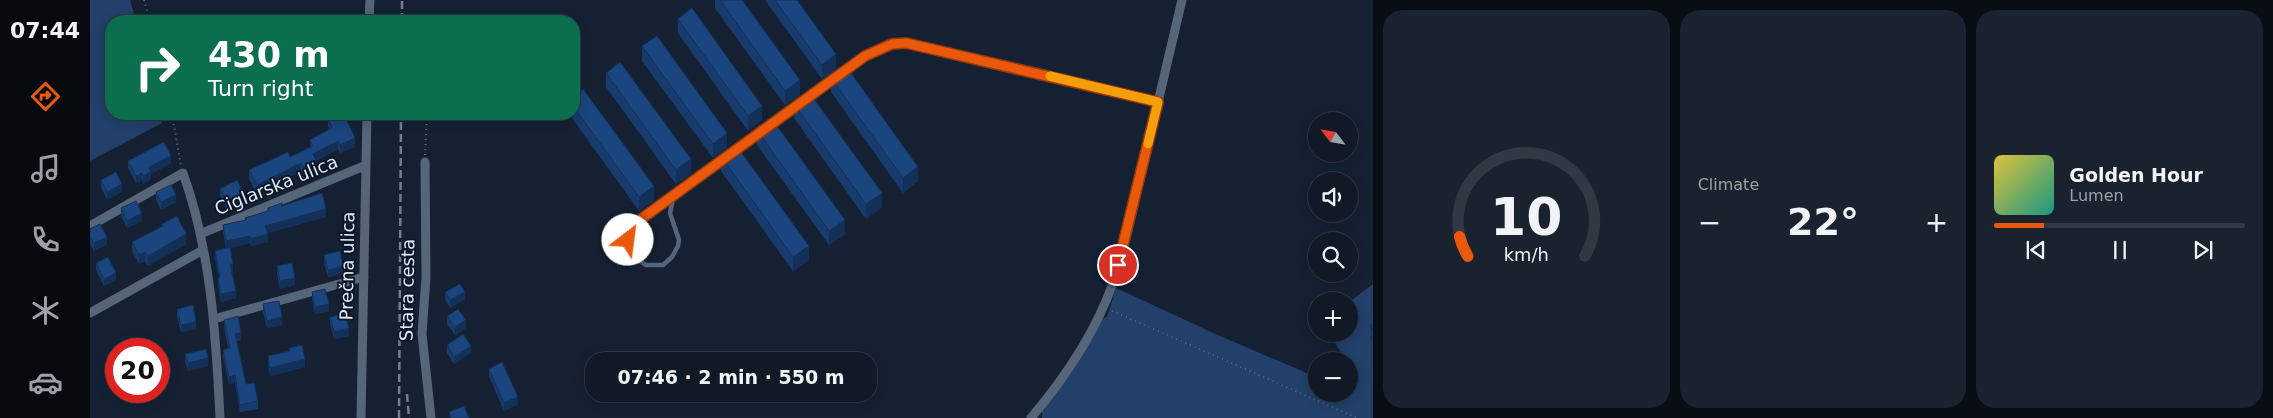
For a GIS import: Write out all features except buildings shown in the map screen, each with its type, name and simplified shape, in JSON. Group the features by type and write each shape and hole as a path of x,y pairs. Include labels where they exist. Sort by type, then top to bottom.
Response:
{"street":[{"path":"369,15 370,0"},
{"path":"1030,418 1061,378 1103,307 1113,283 1130,221 1182,0"},
{"name":"Prečna ulica","path":"361,418 364,166 367,120"},
{"name":"Stara cesta","path":"425,162 426,277 422,334 431,418"},
{"name":"Ciglarska ulica","path":"200,234 364,166"},
{"path":"90,226 183,173"},
{"name":"Ciglarska ulica","path":"183,173 200,234 214,319 220,418"},
{"path":"90,313 203,250"},
{"path":"214,319 364,276"}],"lane":[{"path":"674,194 670,213 677,234 678,246 672,257 663,265 646,265 635,258 628,240 631,228 637,222 674,194 865,56 892,44 906,43 924,46 1158,102"}],"path":[{"path":"144,0 148,15"},
{"path":"173,120 183,173"},
{"path":"425,162 427,120"},
{"path":"1103,307 1357,418"}],"shaded area":[{"path":"90,0 130,0 134,15 105,15 105,120 161,120 162,123 90,161"},
{"path":"1373,284 1373,418 1042,418 1042,410 1100,320 1107,317 1116,288 1220,336 1308,374 1308,402 1358,402 1358,352 1341,352 1335,342 1358,342 1358,295"}],"railway":[{"path":"402,0 402,15"},
{"path":"399,418 401,120"},
{"path":"407,394 409,418"}],"slow traffic":[{"path":"1050,76 1158,102 1148,144"}],"route":[{"path":"628,240 631,228 637,222 865,56 892,44 906,43 1158,102 1118,265"}]}
